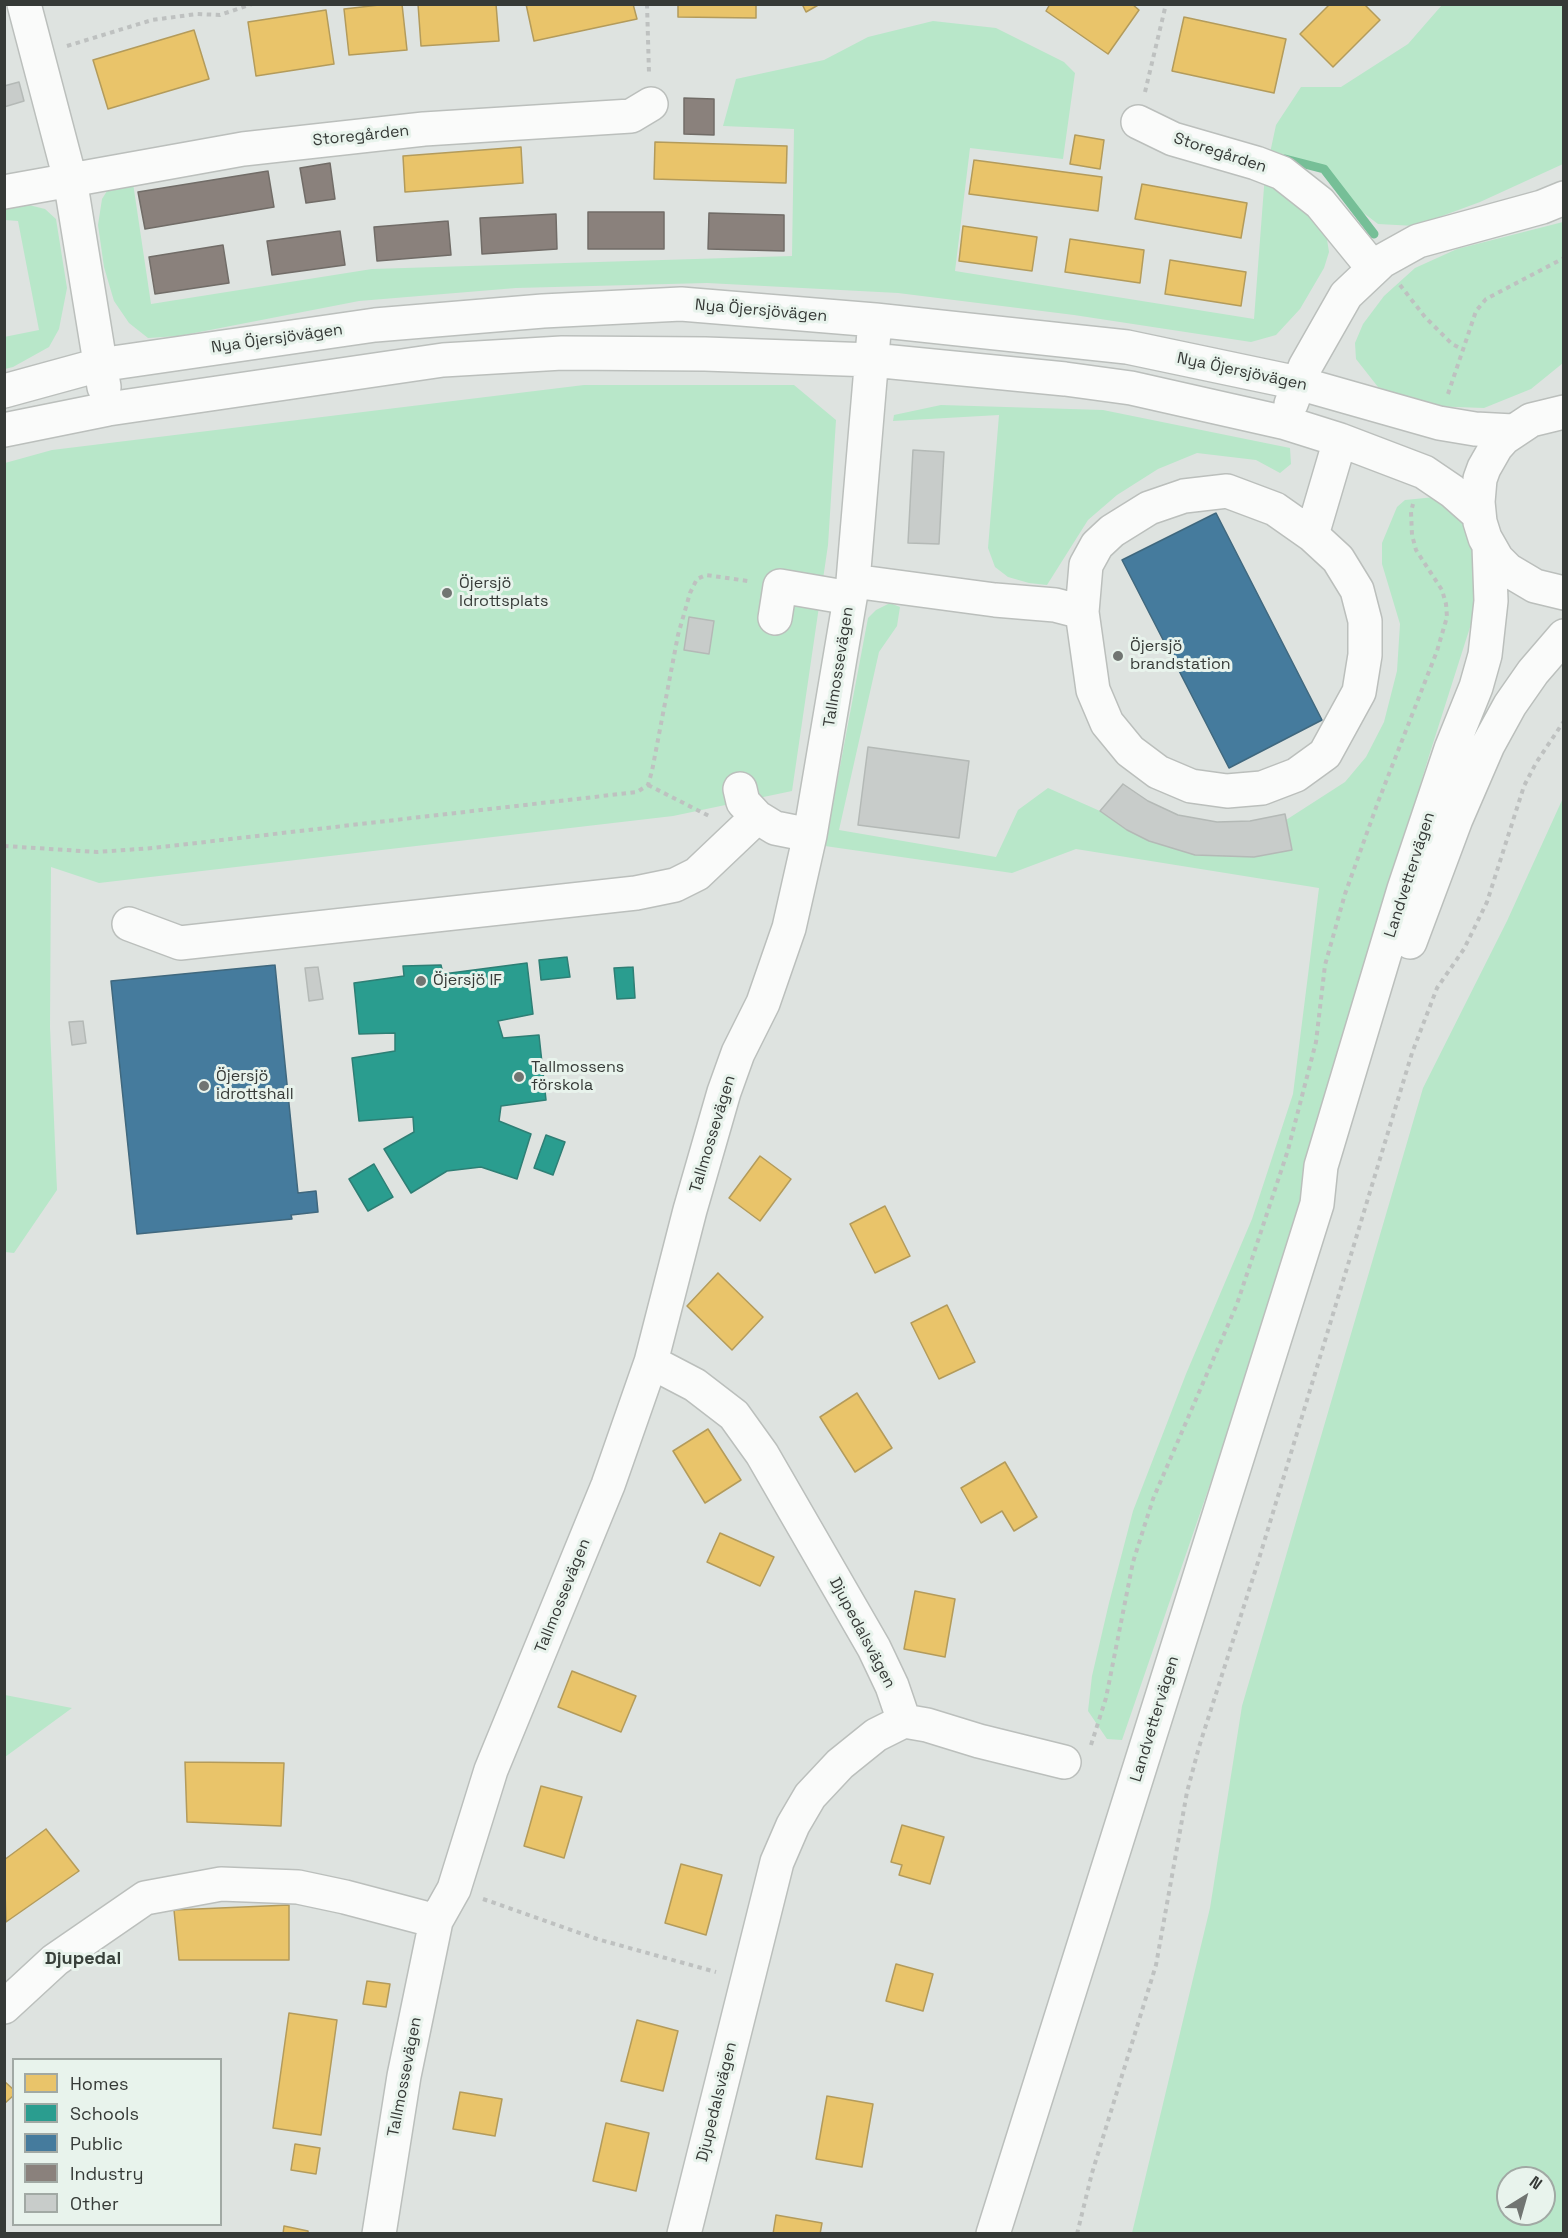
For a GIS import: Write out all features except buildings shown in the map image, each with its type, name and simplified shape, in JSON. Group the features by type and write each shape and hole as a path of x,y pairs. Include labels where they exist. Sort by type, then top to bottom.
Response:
{"street":[{"path":"24,4 69,179 108,409"},
{"name":"Storegården","path":"4,192 243,149 424,129 631,116 651,104"},
{"name":"Storegården","path":"1138,122 1173,139 1256,163 1282,173 1320,203 1377,264"},
{"path":"1286,423 1298,383 1323,331 1346,295 1377,264 1418,240 1542,207 1563,198"},
{"name":"Nya Öjersjövägen","path":"4,391 99,364 375,325 543,311 681,304 874,320 1127,347 1298,383 1439,423 1475,429 1538,420"},
{"name":"Tallmossevägen","path":"380,2234 404,2076 436,1921 454,1889 491,1770 608,1485 651,1362 724,1092 738,1053 763,1003 776,970 794,908 810,835 851,590 874,320"},
{"path":"4,430 108,409 442,360 562,353 705,354 872,360 1065,379 1131,388 1286,423 1340,440 1424,472 1452,491 1478,514"},
{"name":"Landvettervägen","path":"1563,396 1538,420 1496,447 1484,468 1478,490 1478,514 1489,546 1497,559 1521,579 1542,588 1563,592"},
{"path":"1312,535 1340,440"},
{"path":"1227,491 1275,509 1312,535 1338,559 1357,590 1365,621 1365,655 1359,692 1325,754 1296,775 1262,788 1227,791 1191,786 1158,772 1130,751 1107,723 1093,690 1082,612 1086,565 1097,545 1112,531 1149,508 1184,496 1227,491"},
{"name":"Landvettervägen","path":"993,2234 1317,1204 1321,1166 1404,889 1451,749 1476,687 1485,655 1491,601 1489,546"},
{"path":"778,591 851,590 994,600 1055,606 1082,612"},
{"name":"Landvettervägen","path":"1317,1204 1336,1171 1414,928 1479,766 1510,705 1533,672 1563,636"},
{"path":"740,789 749,826"},
{"path":"129,924 180,944 636,893 675,885 697,874 749,826 775,828 810,835"},
{"name":"Djupedalsvägen","path":"651,1362 695,1385 734,1415 762,1454 874,1648 892,1686 904,1721 876,1735 840,1764 810,1797 793,1824 777,1862 684,2234"},
{"path":"904,1721 927,1725 979,1741 1064,1762"},
{"path":"4,2007 55,1960 145,1898 221,1884 298,1887 436,1921"}],"path":[{"path":"37,55 152,20 196,14 220,15 252,4"},
{"path":"647,4 651,104"},
{"path":"1138,122 1166,4"},
{"path":"1448,395 1461,349 1476,311 1486,298 1563,258"},
{"path":"1377,264 1425,317 1452,344 1461,349"},
{"path":"1064,1762 1080,1763 1087,1756 1098,1728 1133,1562 1150,1510 1180,1433 1241,1293 1288,1150 1316,1042 1325,965 1346,894 1378,802 1437,651 1447,617 1442,590 1416,550 1412,535 1411,512 1415,495"},
{"path":"4,846 97,852 153,848 637,792 648,785 678,635 690,593 697,579 706,575 778,591"},
{"path":"1077,2234 1092,2173 1156,1965 1187,1792 1199,1747 1412,1053 1437,988 1464,949 1487,902 1524,786 1563,721"},
{"path":"648,785 727,825 749,826"},
{"path":"454,1889 597,1939 747,1980"}],"green space":[{"path":"1442,5 1563,5 1563,164 1480,202 1415,226 1378,224 1357,208 1324,168 1270,153 1276,125 1301,87 1341,87 1408,44"},
{"path":"933,21 996,28 1064,62 1075,73 1063,159 970,148 955,271 1254,319 1265,174 1296,196 1326,233 1329,252 1324,268 1300,309 1276,335 1251,342 1074,315 898,293 707,283 516,288 359,301 179,336 148,338 129,323 114,301 104,267 98,225 102,199 112,183 133,183 151,304 372,269 792,256 794,129 723,126 736,79 824,60 868,37"},
{"path":"29,205 45,209 56,219 67,288 59,329 49,347 5,369 4,337 39,330 18,221 5,220 5,206"},
{"path":"1563,222 1563,363 1531,389 1484,408 1429,406 1378,387 1356,359 1355,343 1363,324 1384,296 1415,268 1457,249"},
{"name":"Öjersjö Idrottsplats","path":"584,385 794,385 836,420 828,545 792,791 673,816 99,883 51,867 50,1027 57,1190 14,1253 5,1252 5,463 52,450"},
{"path":"941,405 1103,410 1290,448 1291,464 1280,473 1256,460 1197,453 1158,469 1117,495 1088,520 1047,585 1029,583 1008,577 995,567 988,548 999,415 893,421 894,415"},
{"path":"1435,497 1464,520 1472,542 1479,599 1428,759 1389,891 1357,1018 1250,1368 1122,1740 1107,1739 1088,1711 1092,1676 1109,1603 1133,1511 1186,1374 1252,1219 1293,1094 1319,888 1076,849 1012,873 825,846 868,618 876,610 890,603 900,607 897,626 879,652 839,830 996,857 1018,810 1048,788 1100,811 1127,830 1149,841 1195,855 1254,857 1292,850 1286,820 1345,782 1366,757 1384,722 1397,671 1400,624 1382,564 1382,543 1397,507 1405,500"},
{"path":"1563,798 1563,2233 1132,2233 1210,1908 1242,1706 1423,1088 1507,921"},
{"path":"5,1695 72,1708 5,1757"}],"waterway":[{"path":"1285,159 1324,169 1374,234"}],"place":[{"name":"Öjersjö Idrottsplats","path":"447,593"},
{"name":"Öjersjö brandstation","path":"1118,656"},
{"name":"Öjersjö IF","path":"421,981"},
{"name":"Tallmossens förskola","path":"519,1077"},
{"name":"Öjersjö idrottshall","path":"204,1086"}],"district":[{"name":"Djupedal","path":"83,1959"}]}
